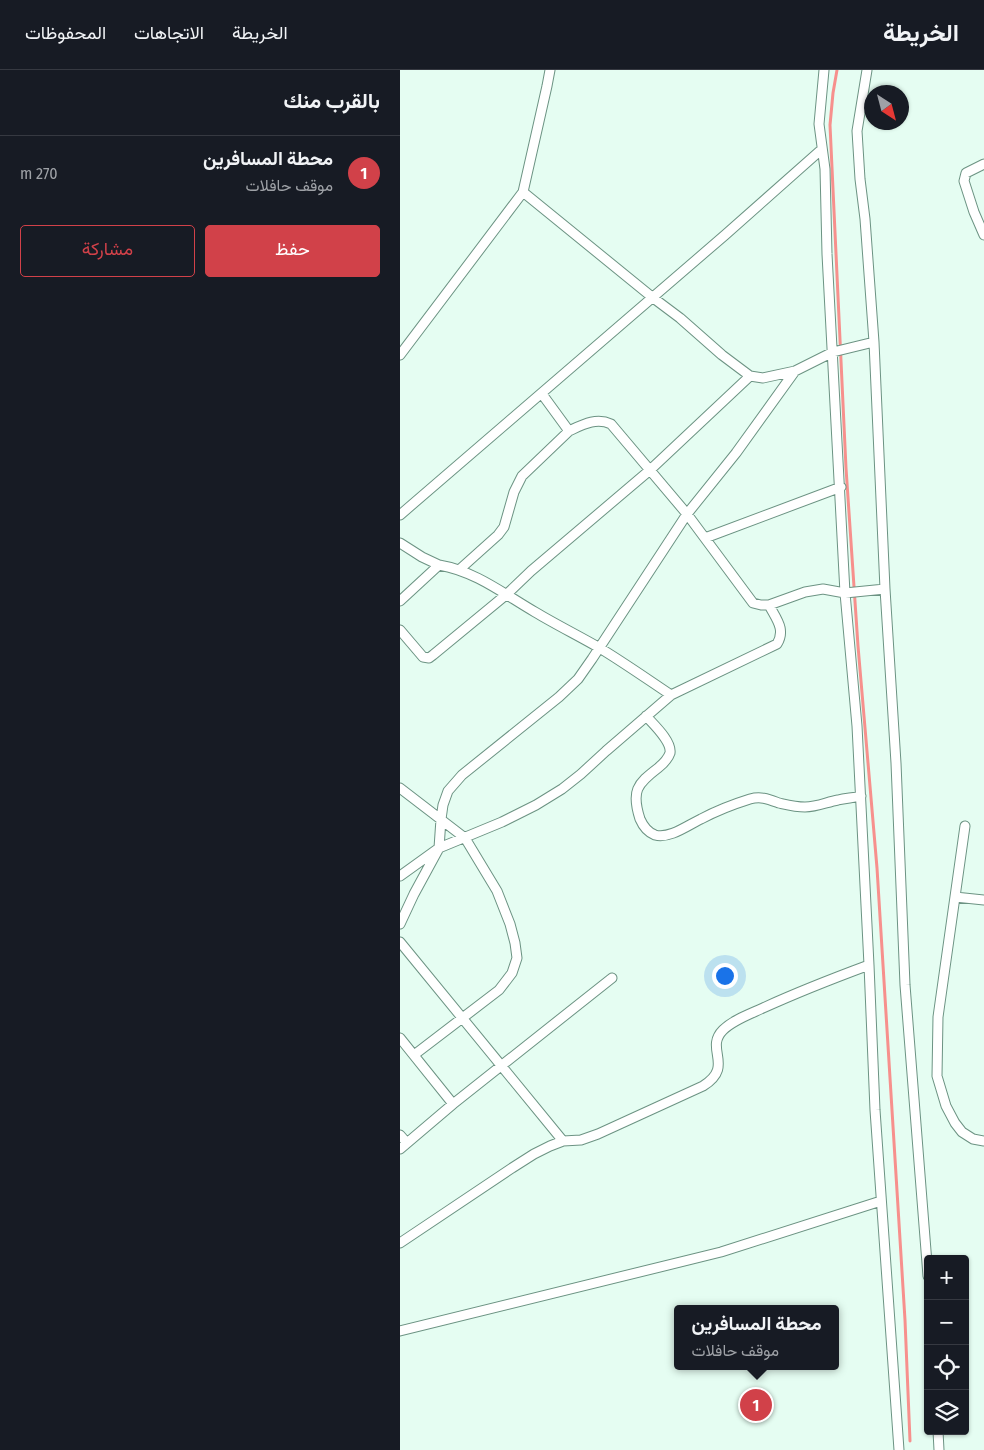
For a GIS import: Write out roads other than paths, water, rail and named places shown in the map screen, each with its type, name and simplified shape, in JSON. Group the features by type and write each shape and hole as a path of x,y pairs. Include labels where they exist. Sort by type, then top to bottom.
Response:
{"street":[{"path":"400,355 523,192 550,70"},
{"path":"824,70 819,124 825,169 845,593 857,726 861,796 875,1110 899,1450"},
{"path":"867,70 857,130 874,342 905,985 926,1255"},
{"path":"400,515 542,394 822,149"},
{"path":"984,164 966,173 964,181 974,212 984,234"},
{"path":"523,192 750,376 763,378 795,371 833,352 874,342"},
{"path":"400,924 414,894 440,848 443,805 448,791 455,781 559,697 578,679 687,514 736,453 795,371"},
{"path":"400,630 420,655 429,658 507,594 531,571 650,470 750,376"},
{"path":"542,394 569,431"},
{"path":"459,570 498,535 504,527 514,492 522,476 569,431 598,420 611,424 687,514 752,604 769,605 805,592 823,589 845,593 885,589"},
{"path":"704,538 841,488"},
{"path":"400,543 422,557 439,565 459,570 507,594 599,648 671,695"},
{"path":"400,601 439,565"},
{"path":"400,876 440,848 536,805 562,789 671,695 777,644 782,631 769,605"},
{"path":"646,716 670,746 670,754 638,787 636,796 637,809 642,825 656,835 676,831 749,799 758,797 769,798 792,806 807,807 861,796"},
{"path":"400,788 465,838 497,891 510,924 517,958 512,973 499,990 414,1056"},
{"path":"965,826 938,1017 937,1076 946,1106 955,1123 962,1132 973,1139 984,1141"},
{"path":"955,897 984,900"},
{"path":"400,942 563,1141"},
{"path":"400,1243 542,1150 563,1141 581,1140 598,1134 703,1086 715,1078 717,1073 716,1043 723,1030 736,1021 779,1001 869,964"},
{"path":"400,1135 404,1146 453,1104 612,978"},
{"path":"400,1038 453,1104"},
{"path":"400,1331 721,1252 882,1201"},
{"path":"938,1435 939,1450"}],"waterway":[{"path":"837,70 830,125 846,468 858,646 877,868 905,1320 910,1441"}],"place":[{"name":"محطة المسافرين","path":"756,1405"}]}
